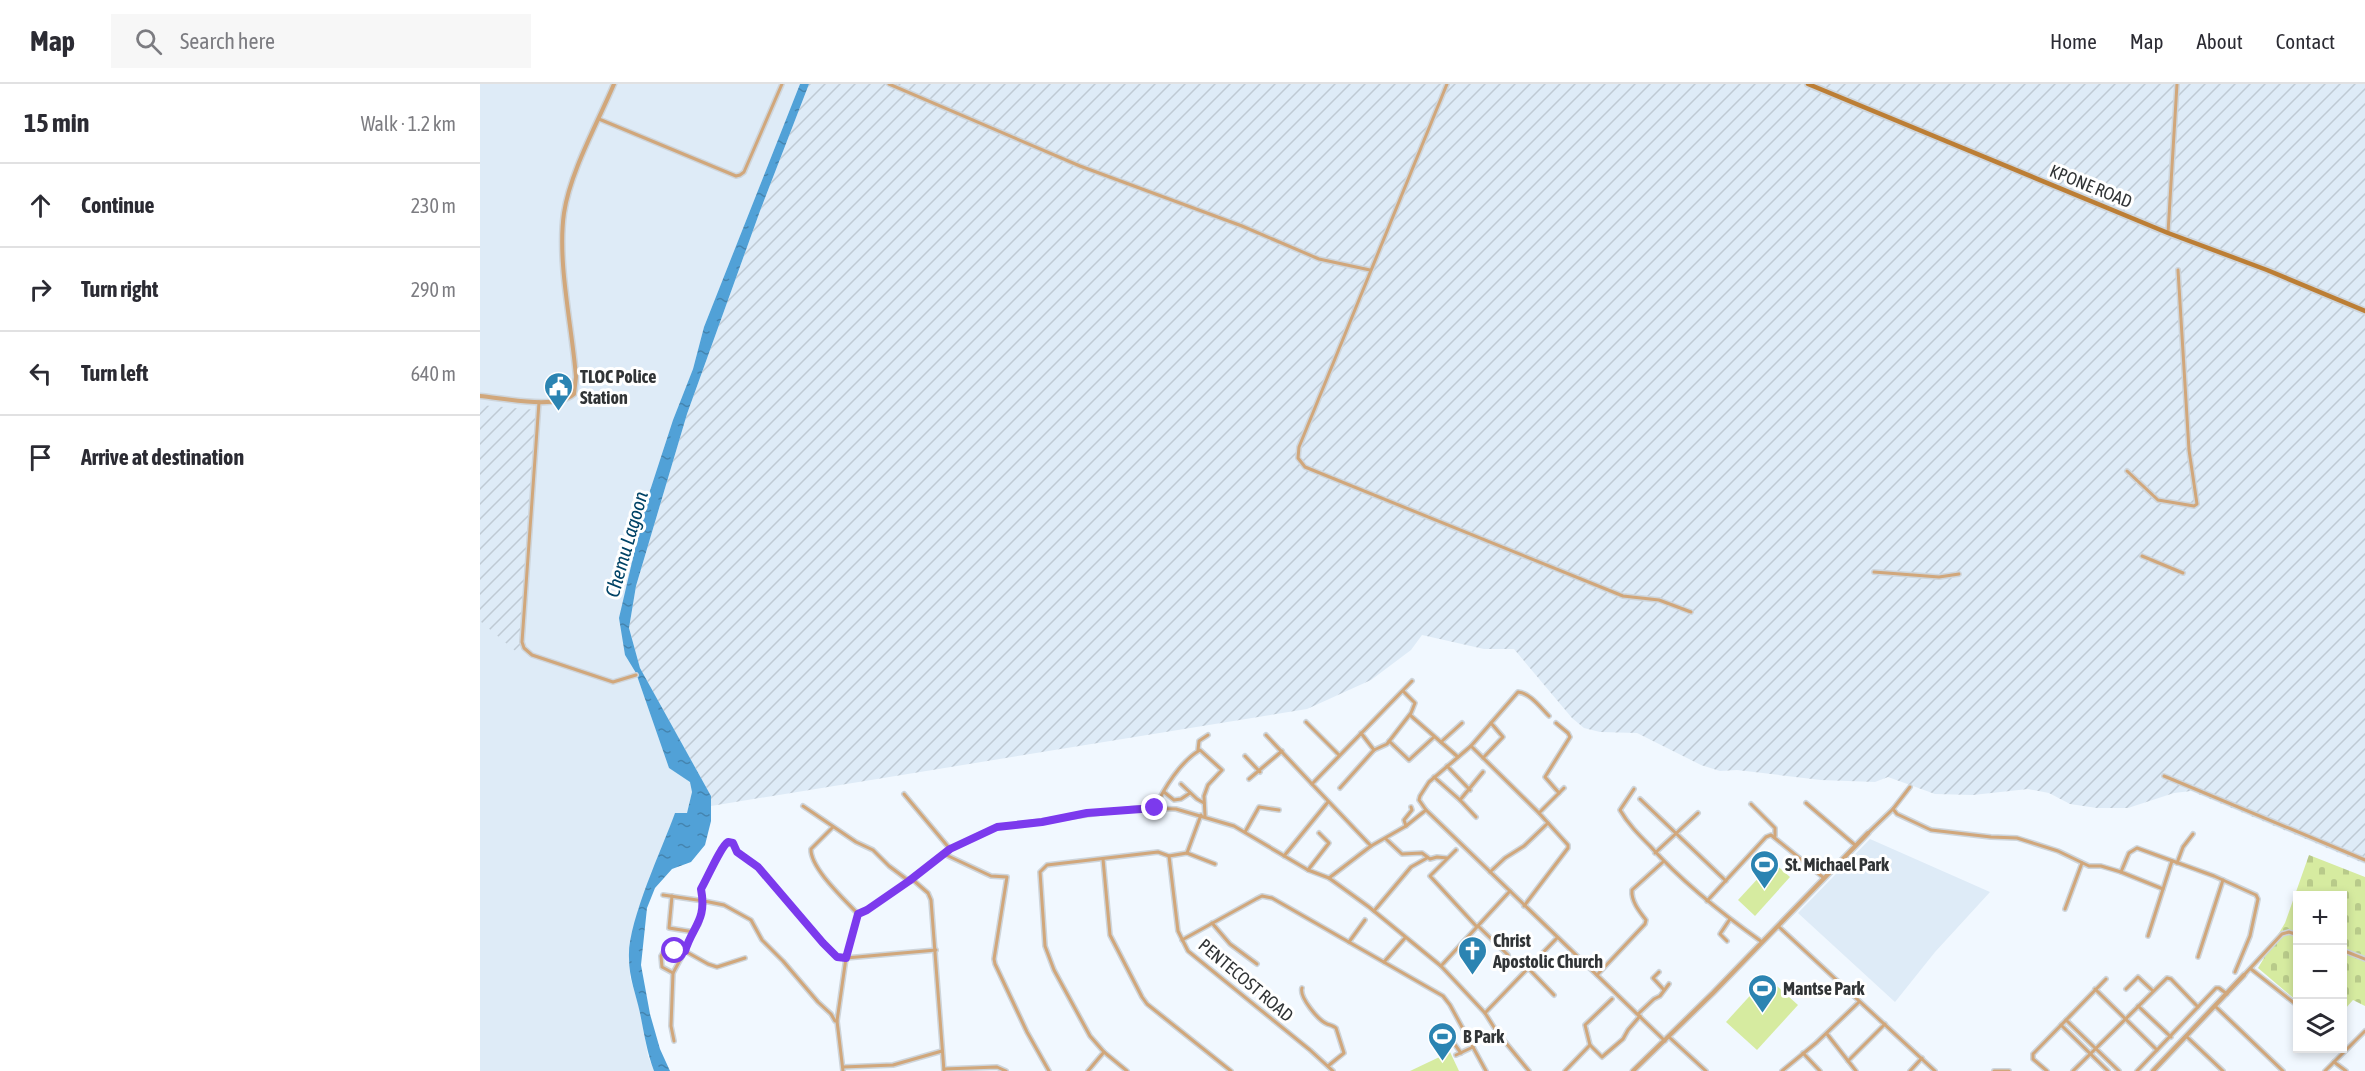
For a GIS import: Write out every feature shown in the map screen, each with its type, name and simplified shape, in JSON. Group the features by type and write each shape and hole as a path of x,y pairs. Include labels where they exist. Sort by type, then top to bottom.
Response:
{"main road":[{"name":"KPONE ROAD","path":"1808,84 2168,233 2365,311"}],"street":[{"path":"480,396 539,402 563,401 569,398 576,389 563,250 564,222 567,202 577,171 614,84"},
{"path":"599,119 735,176 740,176 744,172 782,84"},
{"path":"889,84 1058,157 1242,226 1319,259 1370,270"},
{"path":"1447,84 1299,447 1298,458 1302,465 1623,596 1659,600 1691,612"},
{"path":"2168,233 2177,84"},
{"path":"2127,471 2158,500 2194,506 2197,504 2189,450 2178,270"},
{"path":"539,402 522,642 524,648 532,655 613,682 636,675"},
{"path":"2142,556 2183,573"},
{"path":"1874,572 1939,578 1959,574"},
{"path":"1311,784 1412,681"},
{"path":"1340,788 1374,750 1389,741 1410,715 1415,703 1402,691"},
{"path":"1549,716 1521,691 1518,692 1471,746 1434,777 1420,796 1420,803 1665,1041"},
{"path":"1410,715 1458,757"},
{"path":"1306,722 1339,755"},
{"path":"1441,742 1462,723"},
{"path":"1483,758 1503,737 1491,723"},
{"path":"1556,723 1570,737 1545,777 1559,793"},
{"path":"1361,733 1374,750"},
{"path":"1155,808 1164,792 1198,750 1199,741 1208,735"},
{"path":"1266,735 1371,846"},
{"path":"1389,741 1409,760 1434,736"},
{"path":"1471,746 1566,841 1568,848 1524,906"},
{"path":"1187,853 1203,816 1209,785 1222,770 1198,750"},
{"path":"1249,779 1282,751"},
{"path":"1245,756 1260,771"},
{"path":"1448,766 1470,790"},
{"path":"1460,800 1483,772"},
{"path":"2164,776 2365,860"},
{"path":"1434,777 1476,817"},
{"path":"1181,784 1204,803"},
{"path":"1633,1071 1893,809 1910,787"},
{"path":"1539,813 1564,788"},
{"path":"1634,789 1620,810 1626,821 1663,862 1707,902 1762,942"},
{"path":"1164,792 1174,800 1181,799 1190,793"},
{"path":"904,794 950,849"},
{"path":"1640,799 1726,881"},
{"path":"1284,856 1329,801"},
{"path":"1806,803 1855,845"},
{"path":"1751,804 1775,828 1775,836"},
{"path":"803,806 856,842 873,850 889,866 928,893 931,900 936,950 944,1070 997,1066 1006,1071"},
{"path":"1245,832 1259,807 1279,810"},
{"path":"1406,826 1404,820 1412,810 1411,807"},
{"path":"858,914 911,880 950,849 997,827 1042,822 1087,813 1155,808 1176,809 1234,826 1308,870 1329,878 1374,911 1441,966 1485,1013 1529,1071"},
{"path":"1893,809 1897,814 1931,830 1971,836 2017,838 2053,849 2089,866 2101,866 2121,872 2163,889"},
{"path":"1329,878 1371,846 1406,826 1426,810"},
{"path":"1655,853 1698,813"},
{"path":"1490,872 1505,858 1524,846 1548,823"},
{"path":"833,827 811,849 811,854 820,871 858,914"},
{"path":"1308,870 1329,843 1319,833"},
{"path":"2177,863 2186,842 2193,834"},
{"path":"1707,902 1766,837 1771,835 1824,878"},
{"path":"1386,839 1398,853 1422,853 1427,858"},
{"path":"674,1041 671,1026 673,973 690,937 699,924 704,901 701,889 726,843 733,843 737,852 758,867 837,957 936,950"},
{"path":"2121,872 2124,860 2131,851 2137,848 2252,892 2258,898 2250,936 2235,972"},
{"path":"1456,850 1430,876 1508,955 1510,966"},
{"path":"1127,1071 1104,1052 1090,1036 1046,954 1040,876 1042,868 1047,864 1158,852 1169,856 1187,853 1215,864"},
{"path":"944,854 991,876 1007,877 995,964 1027,1032 1049,1071"},
{"name":"PENTECOST ROAD","path":"1169,856 1176,923 1182,940 1194,956 1333,1071"},
{"path":"1102,858 1110,935 1142,997 1231,1071"},
{"path":"1374,911 1411,867 1427,858 1447,858"},
{"path":"2148,936 2172,861"},
{"path":"1597,975 1645,924 1646,920 1631,893 1663,862"},
{"path":"2065,909 2082,863"},
{"path":"2198,957 2223,880"},
{"path":"1441,966 1510,891"},
{"path":"663,895 704,901 730,908 751,920 762,940 837,1021"},
{"path":"672,896 669,928 694,932"},
{"path":"1182,940 1256,899 1268,896 1447,1000 1486,1071"},
{"path":"858,914 846,958 837,1021 843,1069 893,1065 942,1051"},
{"path":"1726,941 1720,935 1730,919"},
{"path":"1349,942 1365,920"},
{"path":"1212,923 1230,944 1257,964"},
{"path":"1778,926 1935,1071"},
{"path":"2153,1071 2216,1007 2282,934 2293,933"},
{"path":"1384,962 1405,938"},
{"path":"1485,1013 1557,938"},
{"path":"673,973 662,967 664,951 685,951 717,967 745,958"},
{"path":"2347,952 2365,959"},
{"path":"1528,968 1554,995"},
{"path":"2251,969 2293,1002"},
{"path":"1659,972 1653,978 1664,990"},
{"path":"2126,989 2138,977 2153,992"},
{"path":"2073,1071 2169,978 2198,1007"},
{"path":"2047,1071 2032,1056 2106,979"},
{"path":"1612,999 1585,1025 1590,1045 1602,1057 1623,1039 1639,1015 1654,999 1659,998 1669,984"},
{"path":"2137,1071 2218,987 2227,994"},
{"path":"1302,988 1300,994 1303,1000 1328,1024 1333,1024 1336,1028 1344,1053 1328,1066"},
{"path":"2095,989 2157,1050"},
{"path":"1782,1071 1827,1034 1859,1002"},
{"path":"2139,1006 2171,1037"},
{"path":"2216,1007 2283,1071"},
{"path":"2066,1020 2119,1071"},
{"path":"1848,1061 1885,1024"},
{"path":"2061,1025 2108,1071"},
{"path":"2347,1050 2365,1032"},
{"path":"1827,1034 1856,1071"},
{"path":"1669,1037 1706,1071"},
{"path":"2187,1037 2223,1071"},
{"path":"1450,1038 1461,1053"},
{"path":"1565,1071 1590,1045"},
{"path":"1456,1055 1473,1047"},
{"path":"1088,1071 1104,1052"},
{"path":"1803,1053 1820,1071"},
{"path":"2325,1071 2344,1053"},
{"path":"1910,1071 1922,1058"},
{"path":"2334,1062 2346,1071"},
{"path":"1994,1071 2009,1071"}],"shaded area":[{"path":"480,84 800,84 704,327 693,369 673,420 645,506 633,554 625,655 636,673 669,768 691,782 692,792 687,813 675,814 639,910 630,977 640,1010 648,1056 654,1071 480,1071"},
{"path":"809,84 2365,84 2365,864 2191,791 2174,793 2128,808 2097,808 2070,804 2049,793 2028,789 1973,795 1935,794 1888,777 1875,782 1821,780 1737,770 1720,771 1701,765 1637,733 1600,732 1584,728 1572,718 1514,649 1484,649 1422,635 1411,650 1371,680 1307,709 711,806 711,796 640,668 629,628 636,586 687,414 760,211"},
{"path":"480,405 538,410 520,655 480,621"},
{"path":"1870,839 1990,892 1935,952 1895,1002 1798,913"}],"green space":[{"path":"2309,855 2365,877 2365,1006 2353,1000 2347,1007 2347,891 2296,891"},
{"name":"St. Michael Park","path":"1773,862 1790,877 1755,916 1738,900"},
{"path":"2293,900 2293,998 2258,968 2285,923"},
{"name":"Mantse Park","path":"1767,977 1798,1005 1757,1050 1726,1022"},
{"name":"B Park","path":"1450,1052 1459,1071 1410,1071"}],"water":[{"path":"800,84 809,84 760,211 687,414 636,586 629,628 640,668 711,796 711,821 705,845 691,862 672,869 655,888 647,908 641,965 650,1014 660,1049 670,1071 654,1071 631,979 630,943 639,906 675,813 687,813 692,792 690,782 669,768 636,673 625,655 619,618 645,506 673,420 693,369 704,327"}],"place":[{"name":"TLOC Police Station","path":"559,412"},
{"name":"St. Michael Park","path":"1764,890"},
{"name":"Christ Apostolic Church","path":"1472,976"},
{"name":"Mantse Park","path":"1762,1014"},
{"name":"B Park","path":"1442,1062"}],"route":[{"path":"675,951 685,951 690,937 699,924 704,901 701,889 710,876 723,846 728,842 733,843 737,852 746,856 758,867 837,957 846,958 858,914 867,910 958,845 997,827 1042,822 1087,813 1155,808"}],"water label":[{"name":"Chemu Lagoon","path":"626,544"}]}
